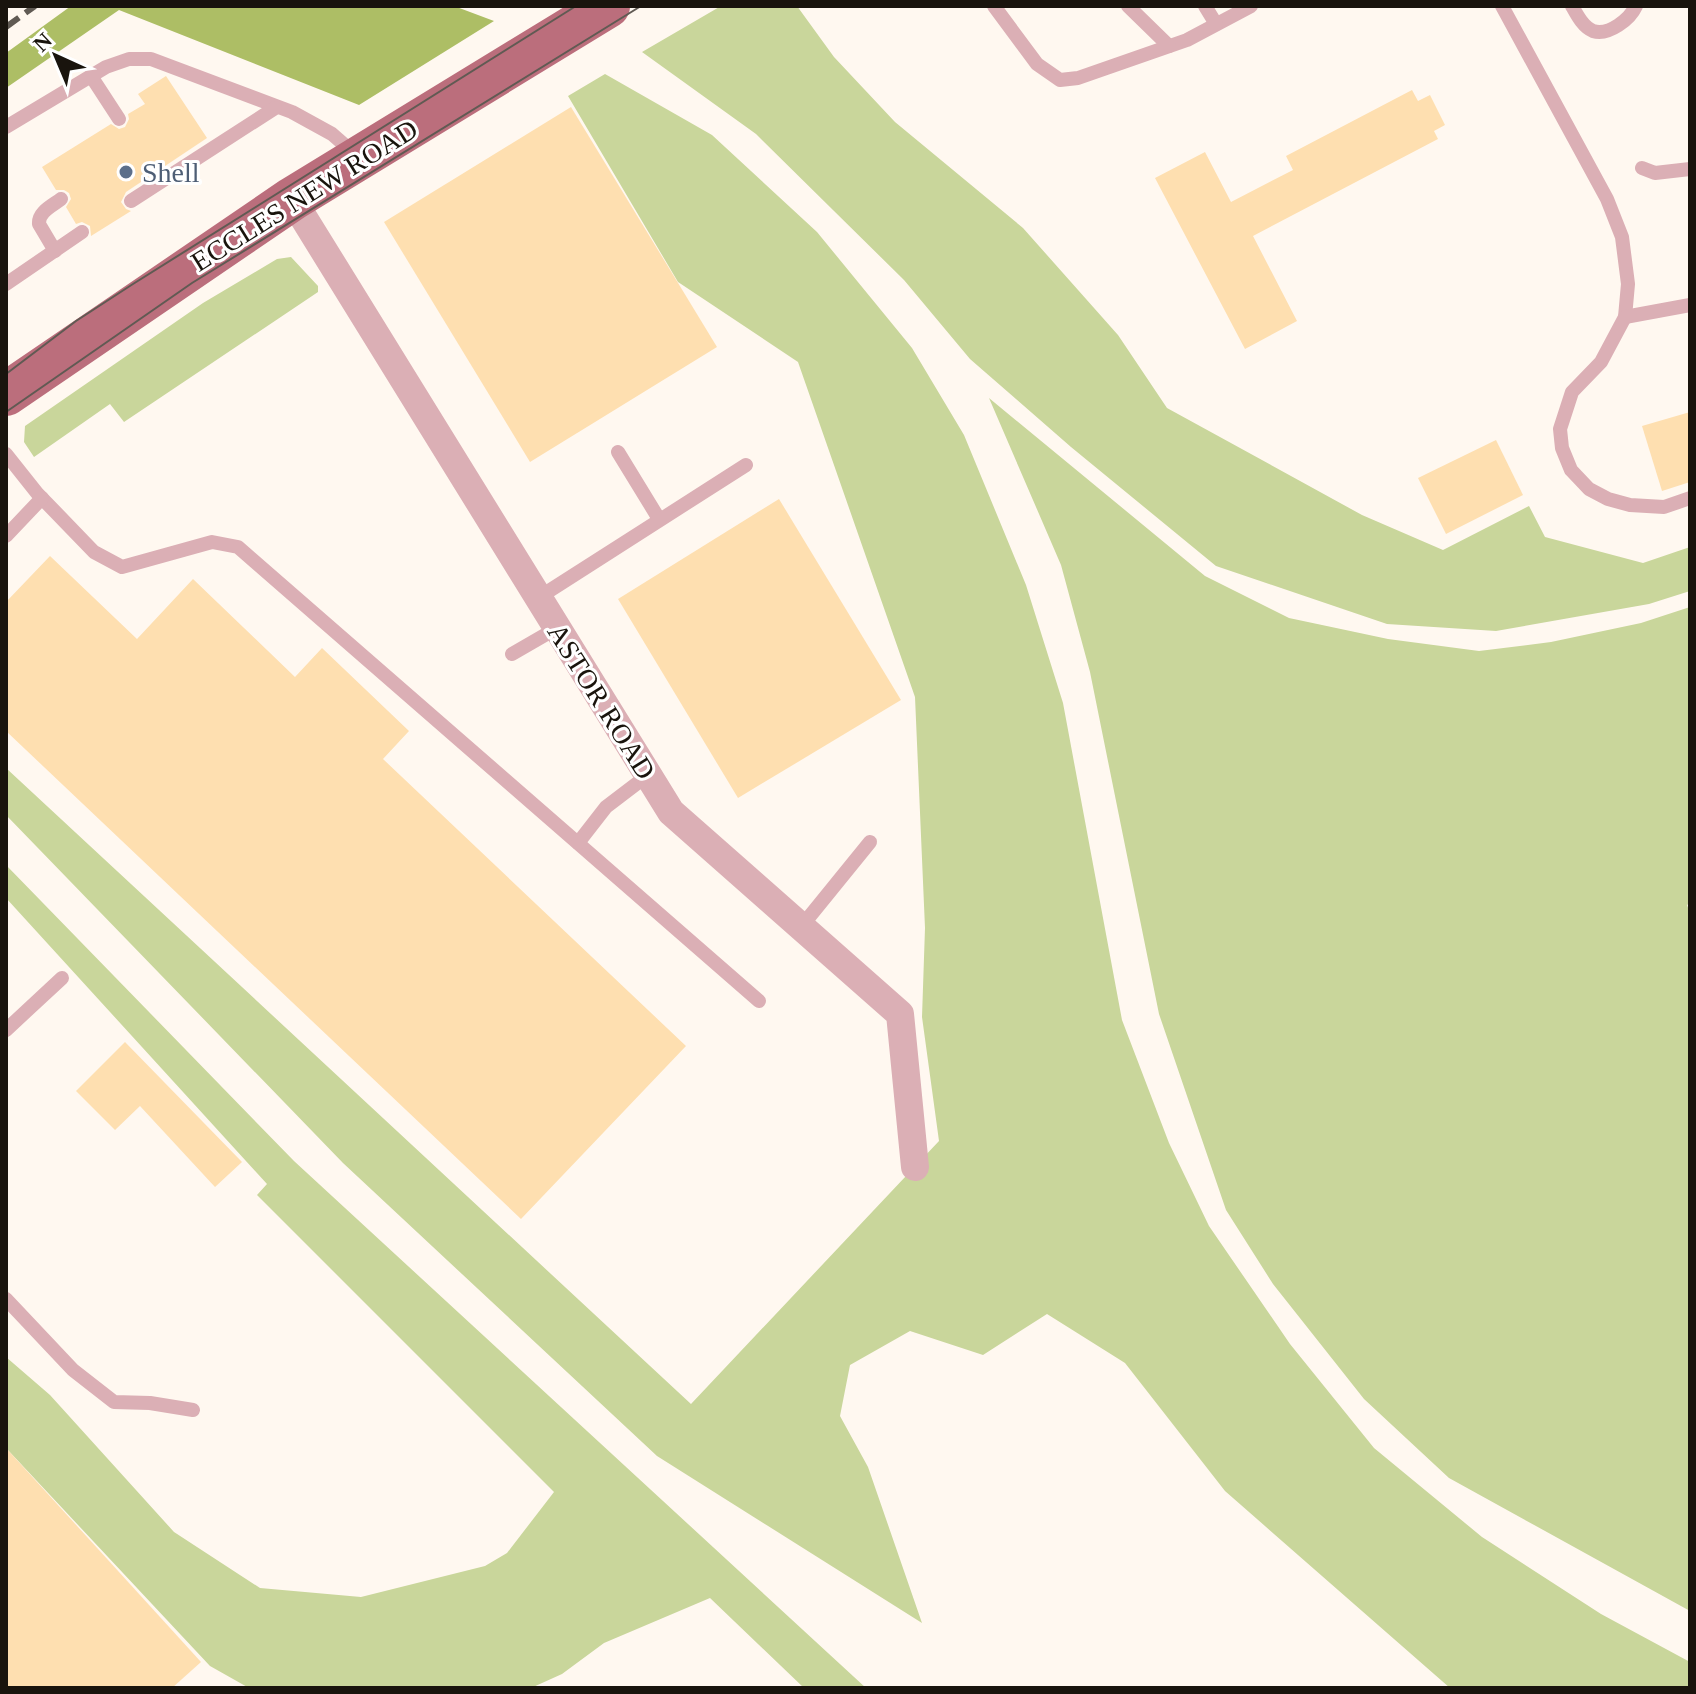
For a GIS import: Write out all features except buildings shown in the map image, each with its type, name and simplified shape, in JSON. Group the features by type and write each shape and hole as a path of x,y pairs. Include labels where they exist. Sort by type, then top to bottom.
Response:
{"main road":[{"name":"ECCLES NEW ROAD","path":"8,390 292,199 608,6"}],"street":[{"name":"ASTOR ROAD","path":"292,199 671,812 900,1014 915,1167"}],"lane":[{"path":"994,6 1037,64 1060,80 1078,78 1169,46 1251,6"},
{"path":"1128,6 1169,46"},
{"path":"1205,6 1216,24"},
{"path":"1502,6 1607,199 1622,237 1628,284 1625,317 1601,362 1572,392 1560,429 1562,448 1571,470 1589,489 1608,499 1630,505 1664,507 1690,498"},
{"path":"1572,6 1580,20 1591,30 1602,31 1624,21 1636,6"},
{"path":"6,127 106,67 129,59 151,59 292,112 332,134 359,158"},
{"path":"91,76 119,119"},
{"path":"131,201 275,108"},
{"path":"1642,168 1655,173 1690,169"},
{"path":"55,251 39,219 61,199"},
{"path":"6,284 82,232"},
{"path":"1625,317 1690,305"},
{"path":"618,452 659,519"},
{"path":"6,454 42,498 94,552 122,567 212,542 238,547 759,1001"},
{"path":"538,598 746,465"},
{"path":"6,536 42,498"},
{"path":"512,654 557,628"},
{"path":"578,843 606,807 648,775"},
{"path":"801,927 870,842"},
{"path":"6,1030 62,978"},
{"path":"6,1299 73,1370 114,1402 150,1403 193,1410"}],"green space":[{"path":"71,6 454,6 494,21 359,105 119,10 6,88 6,53"},
{"path":"721,6 797,6 834,57 895,122 1023,228 1118,335 1167,408 1362,515 1443,550 1529,506 1545,537 1643,563 1690,547 1690,591 1649,604 1496,631 1387,624 1216,566 970,359 904,280 756,134 642,52"},
{"path":"605,74 712,135 817,232 912,348 964,435 1026,585 1063,703 1122,1020 1169,1143 1209,1226 1290,1344 1374,1448 1482,1537 1601,1614 1690,1662 1690,1688 1450,1688 1225,1491 1125,1363 1047,1314 983,1355 910,1331 850,1365 840,1416 868,1467 922,1623 657,1456 343,1163 6,815 6,768 691,1404 939,1141 922,1017 925,928 915,697 798,362 678,282 568,96"},
{"path":"291,257 318,286 318,292 124,422 110,404 34,457 24,442 25,426 203,303 277,259"},
{"path":"989,398 1205,576 1289,618 1388,639 1479,651 1551,642 1641,623 1690,607 1690,903 1687,905 1690,913 1690,1611 1449,1478 1364,1399 1273,1284 1226,1210 1159,1014 1090,672 1061,565"},
{"path":"6,865 294,1161 866,1688 804,1688 710,1598 604,1643 562,1674 531,1688 249,1688 210,1666 6,1448 6,1357 50,1395 174,1532 260,1588 361,1597 485,1566 507,1553 554,1492 257,1195 267,1184 6,898"}],"tram line":[{"path":"6,374 76,321 133,284 576,6"},
{"path":"6,412 192,283 641,6"}],"railway":[{"path":"6,27 35,6"}],"place":[{"name":"Shell","path":"126,172"}]}
